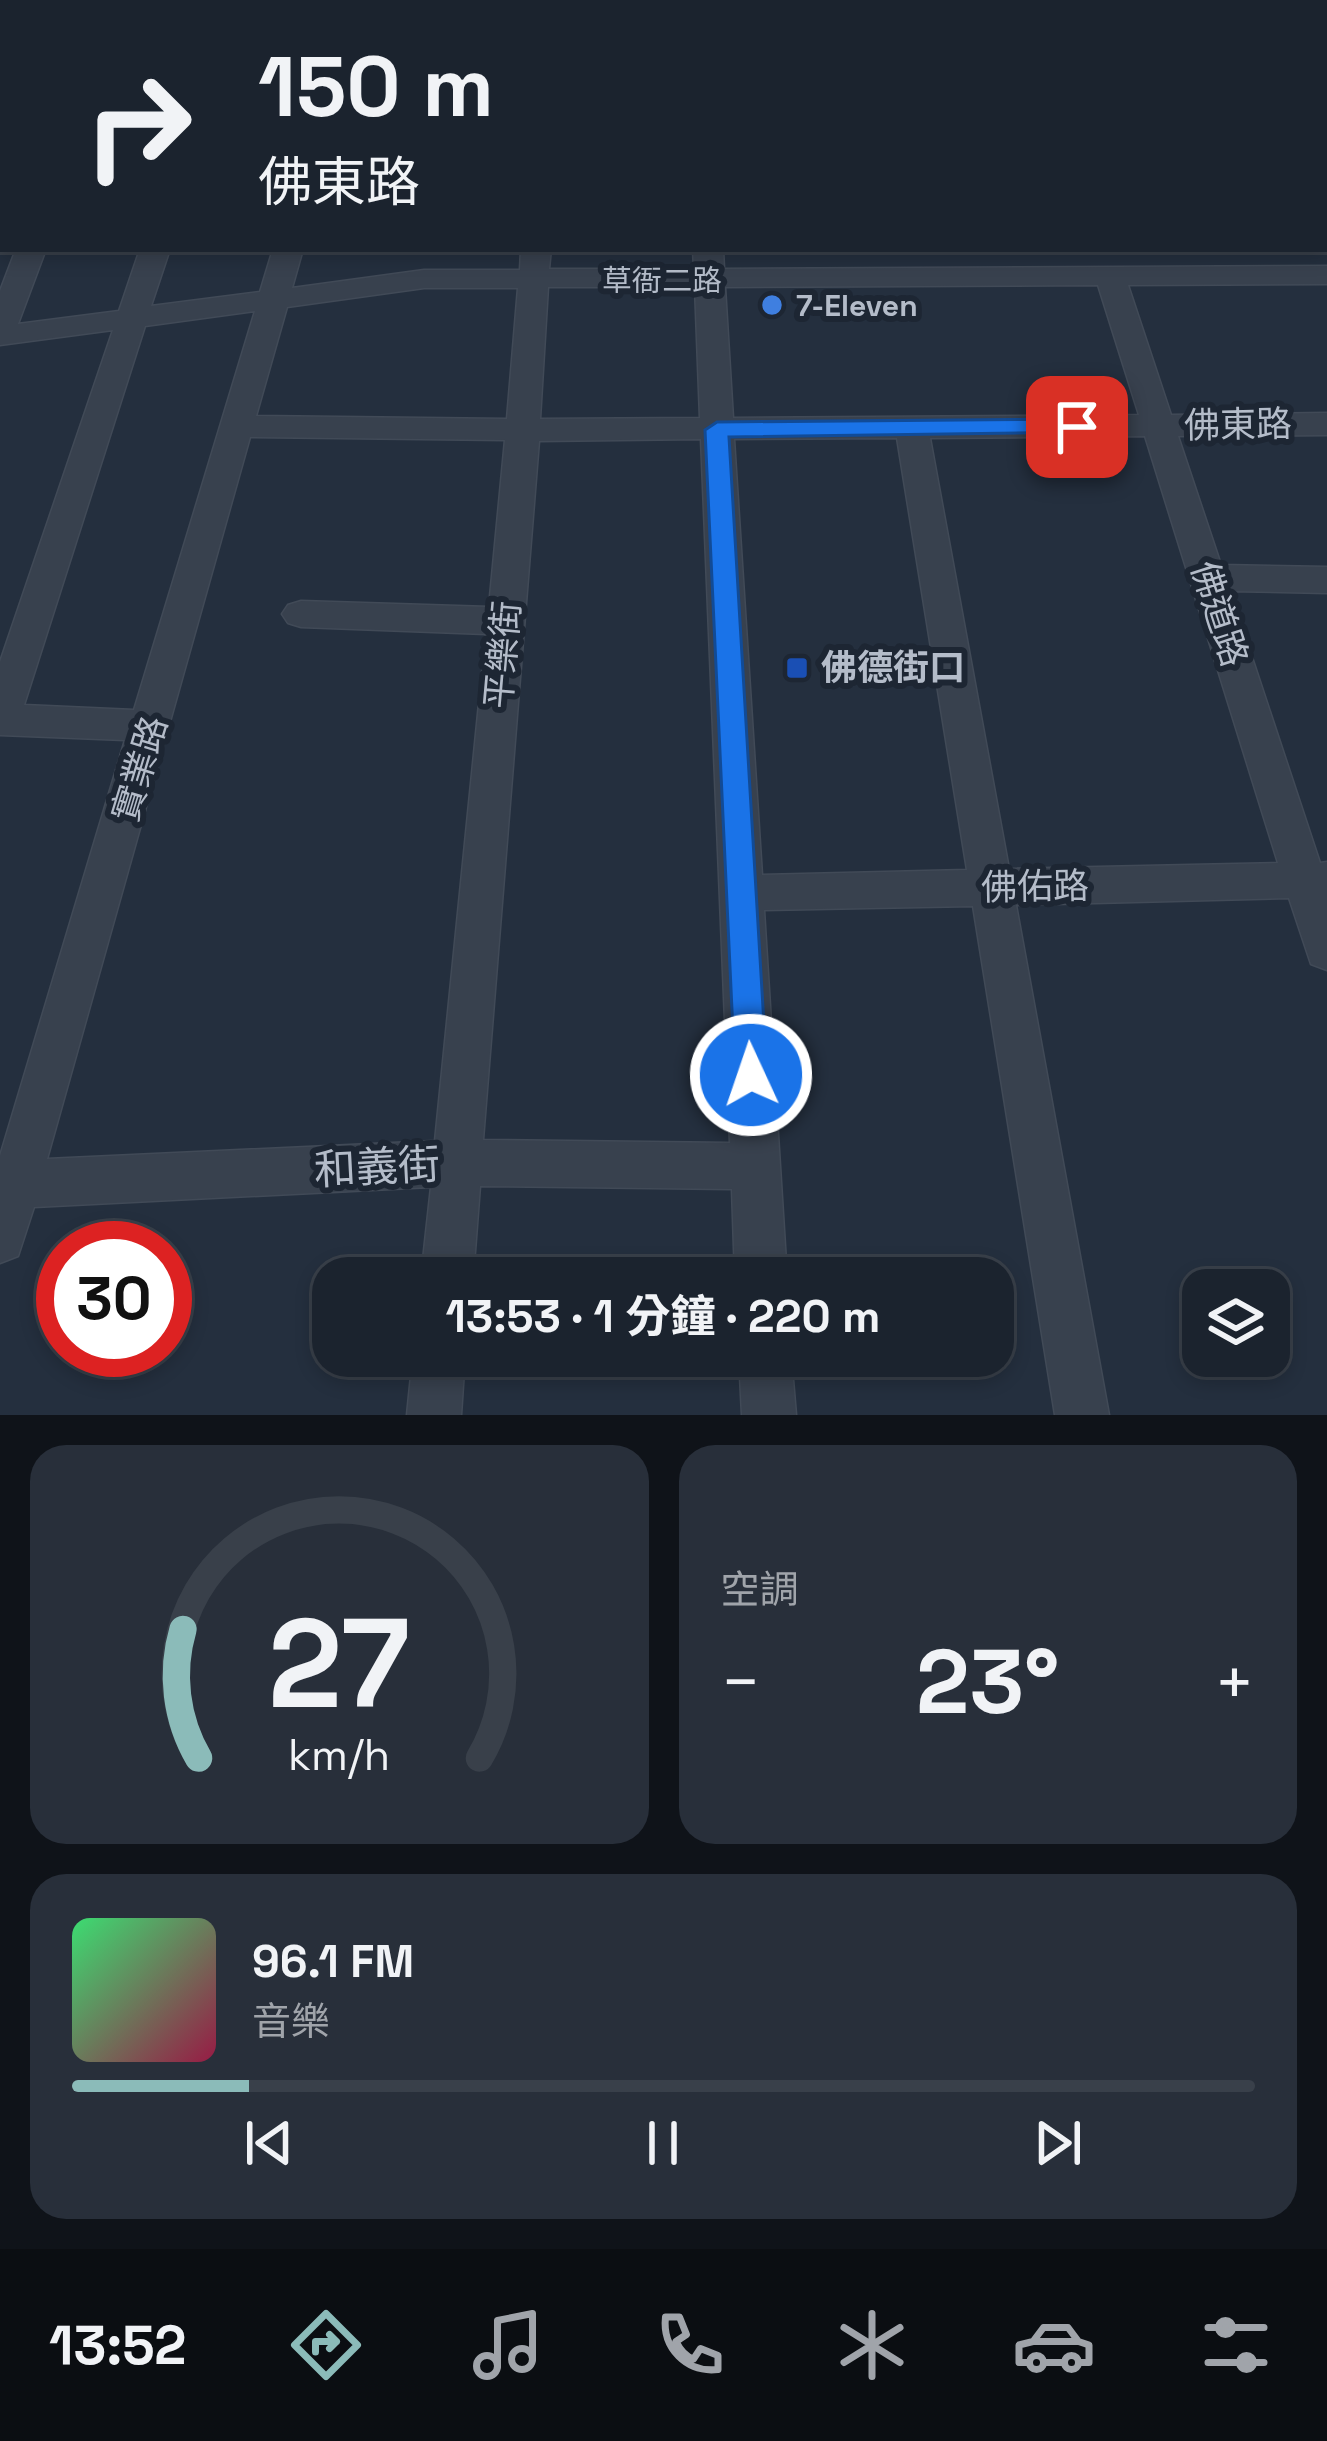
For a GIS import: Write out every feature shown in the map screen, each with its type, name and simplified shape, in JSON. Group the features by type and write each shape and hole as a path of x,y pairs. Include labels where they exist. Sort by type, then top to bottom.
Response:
{"street":[{"path":"0,333 30,252"},
{"path":"153,726 0,719 154,252"},
{"name":"實業路","path":"0,1239 8,1184 153,726 287,252"},
{"name":"草衙二路","path":"0,333 535,264 1111,278 1327,275"},
{"name":"平樂街","path":"449,1257 535,264"},
{"path":"709,265 760,1257"},
{"name":"佛道路","path":"1111,278 1208,578 1316,880 1327,951"},
{"name":"佛東路","path":"523,430 1327,424"},
{"path":"240,426 523,430"},
{"path":"912,428 1082,1415"},
{"path":"1208,578 1327,580"},
{"path":"302,614 506,622"},
{"name":"佛佑路","path":"743,893 1316,880"},
{"name":"和義街","path":"8,1184 457,1163 755,1166"},
{"path":"434,1415 437,1377"},
{"path":"766,1377 769,1415"}],"place":[{"name":"7-Eleven","path":"772,305"},
{"name":"佛德街口","path":"797,668"}],"route":[{"path":"751,1075 717,430 1077,427"}]}
